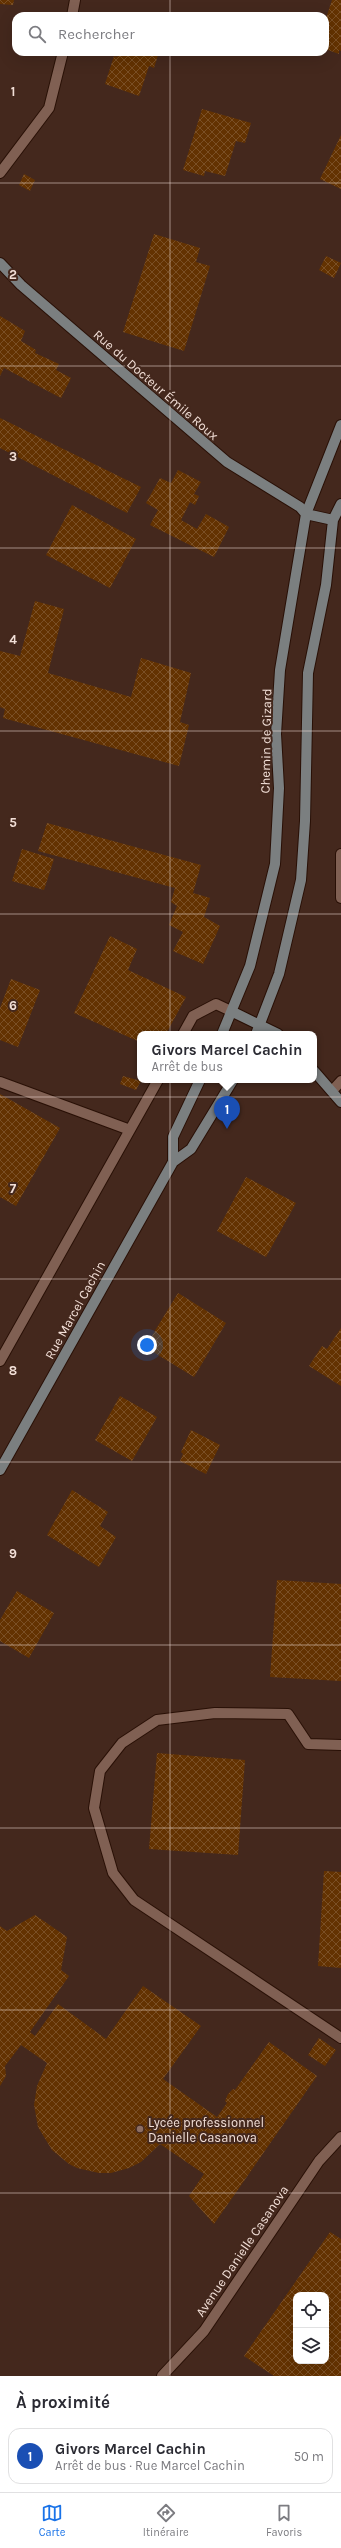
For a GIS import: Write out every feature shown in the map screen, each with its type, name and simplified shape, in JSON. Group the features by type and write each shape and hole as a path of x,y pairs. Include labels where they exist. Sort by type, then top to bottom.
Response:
{"street":[{"path":"73,12 75,0"},
{"path":"0,173 49,108 62,56"},
{"name":"Rue du Docteur Émile Roux","path":"0,263 21,285 226,462 300,507 306,514"},
{"name":"Chemin de Gizard","path":"233,1012 250,966 276,864 278,788 276,734 280,670 306,514 341,425"},
{"path":"258,1031 278,974 301,880 305,821 308,673 326,585 333,520 341,504"},
{"path":"306,514 333,520"},
{"path":"341,854 341,898"},
{"path":"185,1031 193,1016 216,1004 261,1024 273,1031"},
{"path":"224,1031 233,1012"},
{"path":"317,1074 341,1102"},
{"path":"332,1091 341,1081"},
{"path":"0,1082 130,1130"},
{"path":"0,1361 156,1083"},
{"name":"Rue Marcel Cachin","path":"173,1162 173,1137 199,1083"},
{"name":"Rue Marcel Cachin","path":"0,1470 173,1162 191,1149 231,1083"},
{"path":"341,1745 308,1744 288,1714 215,1713 157,1720 122,1742 100,1771 94,1808 113,1873 134,1900 341,2038"},
{"name":"Avenue Danielle Casanova","path":"162,2376 204,2330 319,2161 341,2137"}],"building":[{"path":"0,0 14,0 13,5 0,4"},
{"path":"332,0 341,0 341,51 339,50 339,54 329,50 328,12"},
{"path":"114,56 158,56 154,68 149,66 139,96 105,84"},
{"path":"202,109 251,123 245,143 236,141 225,176 205,171 204,176 183,170"},
{"path":"341,135 341,189 320,179"},
{"path":"24,174 35,180 30,191 19,185"},
{"path":"154,234 200,248 196,262 210,266 184,351 123,332"},
{"path":"326,256 341,263 334,278 319,270"},
{"path":"0,316 25,331 21,341 36,350 35,353 59,364 56,370 71,378 61,398 4,368 0,376"},
{"path":"0,418 141,487 127,513 0,448"},
{"path":"178,470 201,482 194,494 199,496 195,505 190,502 181,520 197,529 206,514 229,527 214,557 150,525 158,510 146,503 160,478 171,483"},
{"path":"72,505 136,539 110,588 46,555"},
{"path":"35,601 64,609 48,673 131,697 141,658 191,673 180,722 189,725 179,766 3,718 5,709 0,707 0,651 20,656"},
{"path":"47,823 201,865 193,893 210,898 204,917 220,926 203,964 173,951 183,932 169,925 177,906 171,902 175,888 38,851"},
{"path":"22,849 54,859 44,890 12,881"},
{"path":"110,936 137,949 128,970 186,997 168,1031 137,1031 137,1041 74,1013"},
{"path":"11,979 40,990 18,1047 0,1040 0,1008"},
{"path":"123,1076 137,1080 137,1083 140,1083 136,1090 120,1084"},
{"path":"0,1094 60,1128 16,1206 0,1197"},
{"path":"246,1177 296,1203 266,1257 217,1231"},
{"path":"178,1293 226,1323 194,1377 145,1347"},
{"path":"341,1328 341,1386 309,1366 322,1346 327,1349"},
{"path":"120,1396 157,1417 132,1461 95,1440"},
{"path":"191,1430 220,1445 206,1474 180,1461 183,1454 181,1452"},
{"path":"72,1490 108,1512 100,1526 116,1537 99,1567 47,1535"},
{"path":"277,1580 341,1584 341,1681 270,1677"},
{"path":"17,1591 54,1613 29,1658 0,1641 0,1620"},
{"path":"157,1753 245,1760 238,1855 149,1849"},
{"path":"324,1871 341,1872 341,1968 318,1966"},
{"path":"35,1915 67,1937 61,1970 69,1976 30,2032 35,2036 58,2004 106,2039 143,1986 201,2026 163,2079 217,2117 227,2103 225,2101 228,2094 233,2089 235,2090 269,2042 317,2076 214,2224 189,2196 204,2174 160,2144 141,2162 129,2168 111,2173 99,2173 77,2168 69,2164 52,2150 38,2127 34,2105 37,2086 47,2063 21,2045 5,2066 6,2076 0,2086 0,1926 7,1931"},
{"path":"319,2038 336,2050 325,2066 308,2055"},
{"path":"330,2232 341,2239 341,2376 274,2376 244,2356"}],"place":[{"name":"Givors Marcel Cachin","path":"227,1129"},
{"name":"Lycée professionnel Danielle Casanova","path":"140,2129"}]}
